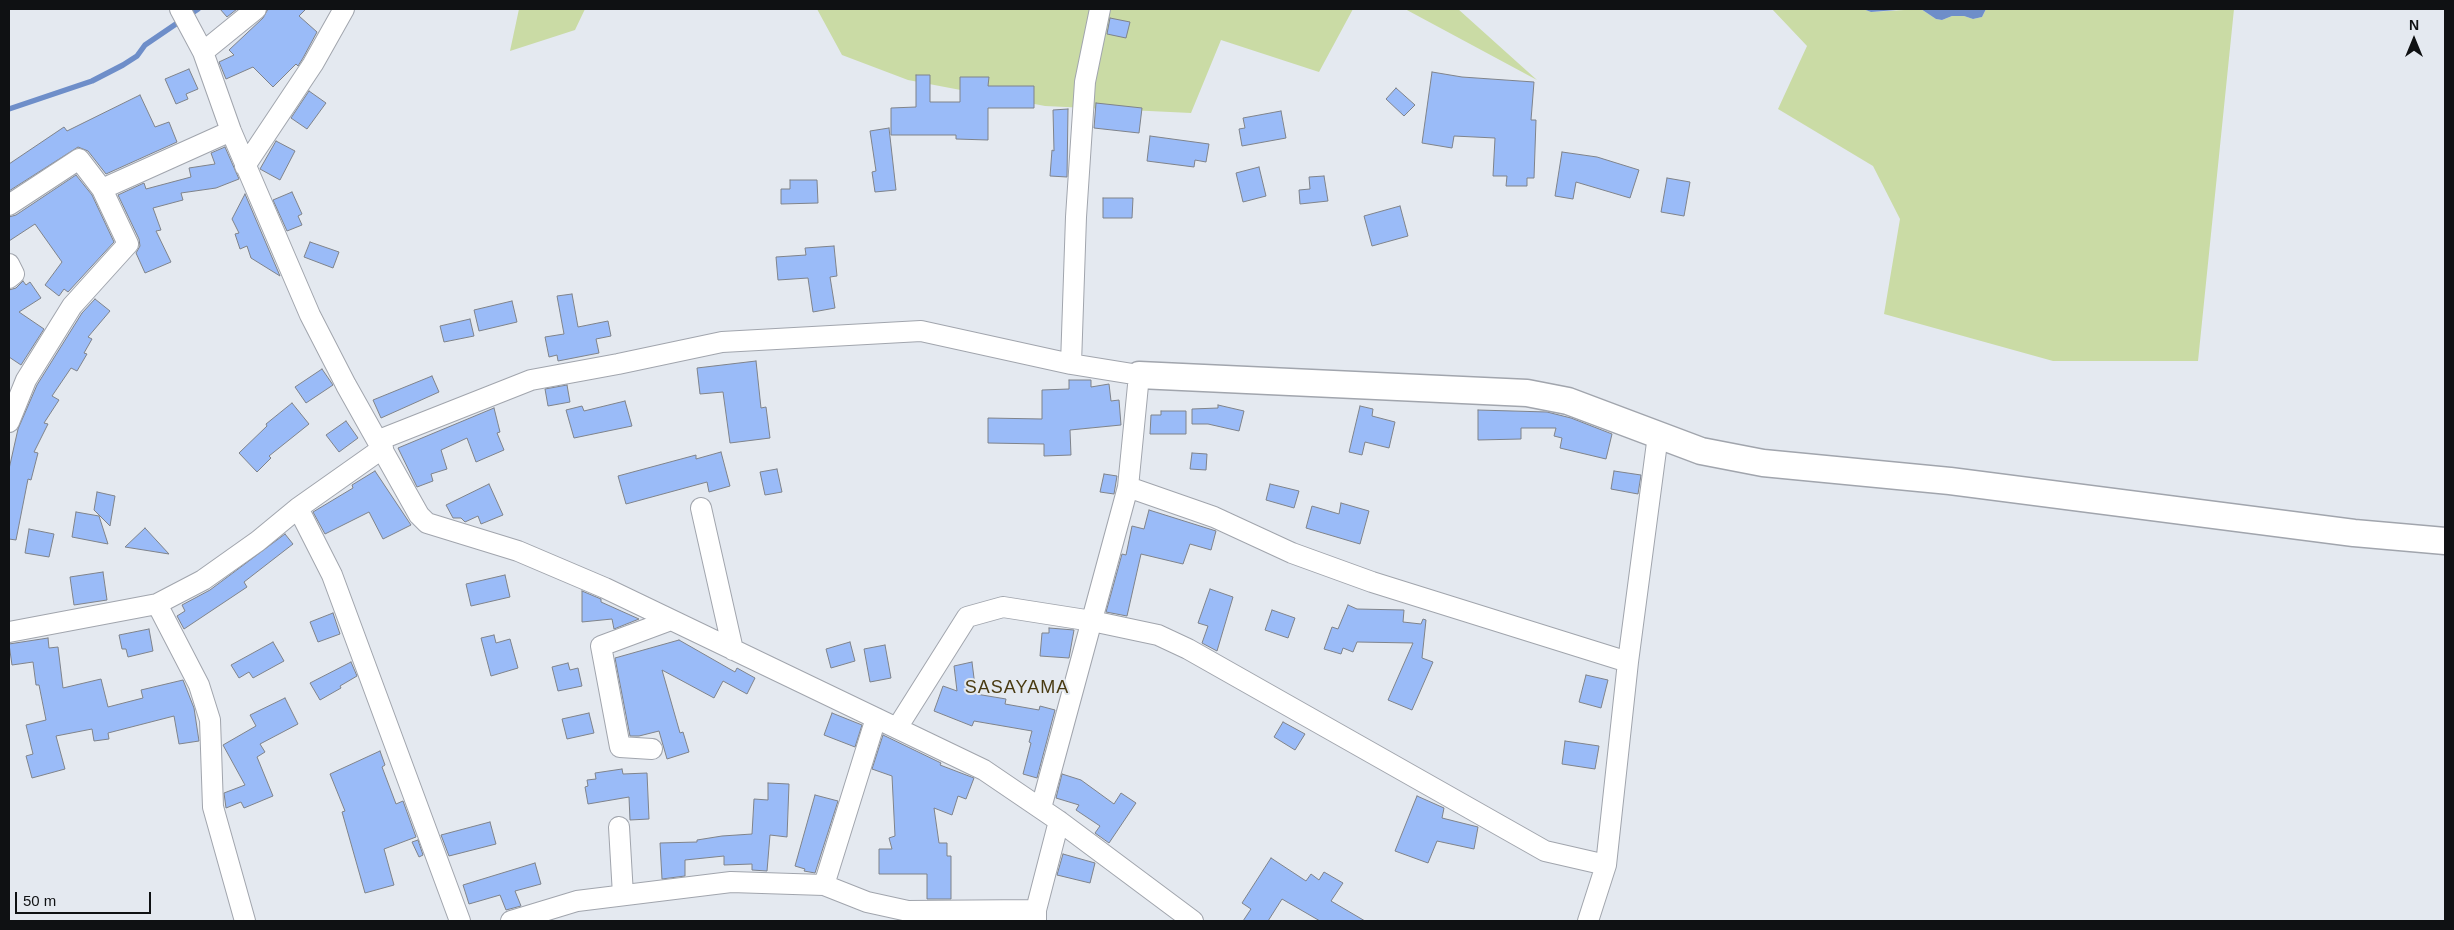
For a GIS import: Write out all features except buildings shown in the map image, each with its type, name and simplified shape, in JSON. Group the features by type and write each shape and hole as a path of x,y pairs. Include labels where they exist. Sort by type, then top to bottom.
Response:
{"street":[{"path":"180,9 203,52 245,166 310,315 346,385 419,514 428,523 518,551 605,588 984,770 1059,821 1193,921"},
{"path":"203,52 256,9"},
{"path":"245,166 313,64 344,9"},
{"path":"1071,364 1076,217 1085,82 1100,9"},
{"path":"102,189 231,131"},
{"path":"9,205 78,159 102,189 128,244 72,306 26,380 9,422"},
{"path":"9,264 14,274 9,278"},
{"path":"9,632 157,604 203,580 258,541 381,444 531,380 722,342 921,331 1071,364 1139,375 1528,393 1568,401 1701,452 1763,463 1950,482 2354,533 2445,541"},
{"path":"1040,808 1128,487 1139,375"},
{"path":"1588,921 1606,865 1628,662 1658,435"},
{"path":"1128,487 1214,517 1292,553 1372,582 1628,662"},
{"path":"298,508 332,575 460,921"},
{"path":"702,508 734,650"},
{"path":"157,604 199,685 210,720 213,807 245,921"},
{"path":"897,728 967,617 1003,607 1092,621 1158,636 1188,649 1545,851 1606,865"},
{"path":"652,749 620,747 601,646 671,620"},
{"path":"824,885 876,718"},
{"path":"512,921 577,901 731,882 824,885 867,902 908,911 1036,915 1059,821"},
{"path":"619,827 623,895"}],"green space":[{"path":"519,9 585,9 575,30 510,51"},
{"path":"817,9 1353,9 1319,72 1221,40 1191,113 1045,106 908,80 842,55"},
{"path":"1405,9 1458,9 1537,80"},
{"path":"1772,9 1863,9 1871,12 1921,9 1936,19 1942,20 1952,16 1964,16 1973,19 1982,17 1986,9 2234,9 2198,361 2053,361 1884,314 1900,219 1873,166 1778,109 1807,46"}],"water":[{"path":"1863,9 1909,9 1871,12"},
{"path":"1921,9 1986,9 1982,17 1973,19 1964,16 1952,16 1942,20 1936,19"}],"waterway":[{"path":"9,109 92,81 123,65 137,56 145,45 198,9"}],"district":[{"name":"SASAYAMA","path":"1017,688"}]}
